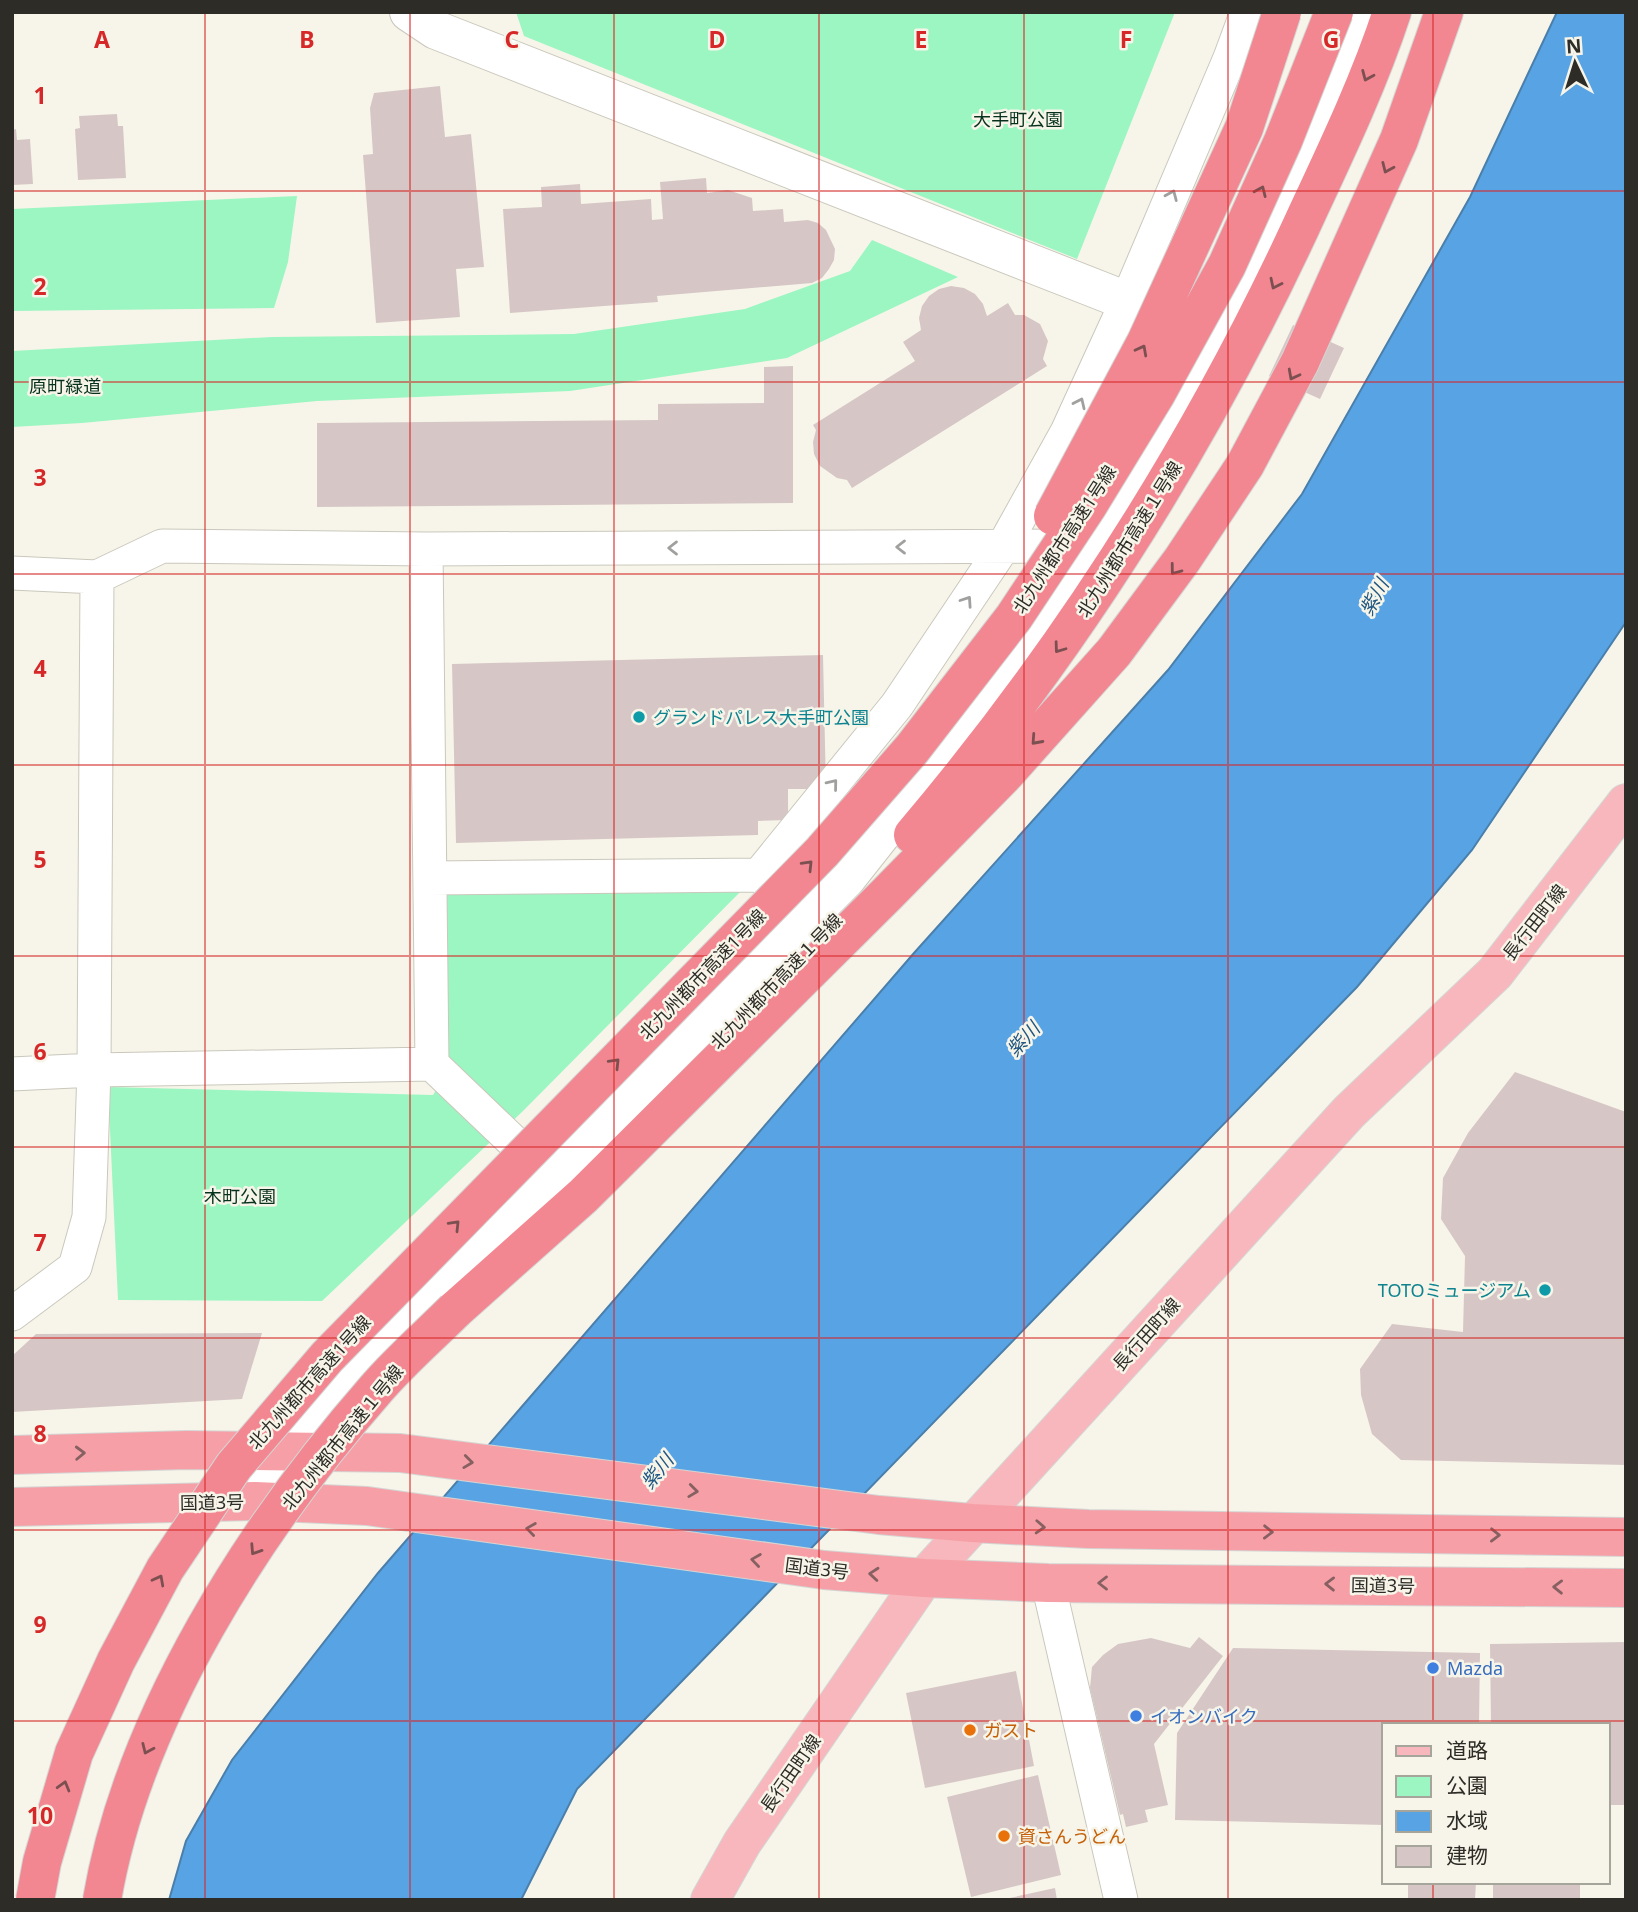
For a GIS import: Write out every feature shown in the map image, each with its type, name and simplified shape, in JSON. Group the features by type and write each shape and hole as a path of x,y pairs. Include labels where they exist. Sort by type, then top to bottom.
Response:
{"highway":[{"path":"912,749 1007,599 1146,342 1244,128 1282,12"},
{"name":"北九州都市高速1号線","path":"35,1900 42,1862 74,1753 116,1661 165,1569 234,1466 327,1357 822,852 912,749 1014,617 1087,507 1156,394 1227,265 1283,141 1334,12"},
{"name":"北九州都市高速１号線","path":"102,1900 107,1870 137,1771 176,1684 225,1596 302,1480 377,1388 870,885 971,767 1064,642 1139,526 1192,437 1275,284 1334,156 1392,12"},
{"path":"455,1310 583,1196 867,914 1005,774 1114,652 1182,560 1245,465 1300,362 1399,140 1444,12"},
{"path":"12,1455 286,1450 400,1453 879,1515 972,1523 1088,1529 1626,1537"},
{"name":"国道3号","path":"12,1507 255,1502 367,1506 824,1570 924,1578 1048,1583 1626,1588"}],"main road":[{"name":"長行田町線","path":"710,1900 741,1843 924,1578 1349,1112 1495,973 1626,803"}],"street":[{"path":"759,875 897,705 1003,547 1067,432 1127,301 1247,12"},
{"path":"255,1502 286,1450 382,1344 846,878 964,732 1091,546 1215,339 1315,142 1363,12"},
{"path":"430,18 1127,301"},
{"path":"1230,58 1334,90"},
{"path":"12,573 97,577 162,545 426,549 1091,546"},
{"path":"426,549 432,1064"},
{"path":"12,1314 75,1267 89,1217 94,1070 97,577"},
{"path":"430,878 759,875 809,916"},
{"path":"12,1074 432,1064 550,1176"},
{"path":"1048,1583 1121,1900"}],"green space":[{"name":"大手町公園","path":"516,12 1175,12 1077,259 524,36"},
{"path":"297,196 288,262 274,308 12,311 12,209"},
{"name":"原町緑道","path":"872,240 958,277 787,358 570,391 317,401 12,427 12,351 272,337 574,334 745,309 850,271"},
{"name":"木町公園","path":"447,886 746,886 523,1111 322,1301 118,1300 108,1087 433,1095 447,1072"}],"water":[{"name":"紫川","path":"1557,12 1626,12 1626,622 1472,850 1357,987 577,1789 521,1900 169,1900 186,1841 232,1760 378,1573 914,953 1168,670 1302,494 1470,197"}],"building":[{"path":"440,86 445,137 471,134 484,267 456,269 460,317 376,323 363,155 373,154 370,108 374,93"},
{"path":"117,114 118,126 123,126 126,178 78,180 75,129 80,128 79,116"},
{"path":"16,129 17,140 30,139 33,184 12,185 12,130"},
{"path":"706,178 707,193 728,190 752,198 753,211 783,209 784,222 808,220 818,223 826,230 835,249 834,260 822,278 812,283 657,296 658,302 510,313 503,209 542,207 541,187 580,184 581,204 651,199 652,220 663,219 660,182"},
{"path":"951,286 964,288 975,294 983,304 987,316 1008,303 1015,315 1024,315 1040,324 1048,341 1043,359 1047,366 852,488 847,480 837,478 820,466 814,454 816,430 813,425 915,361 903,342 921,330 919,318 922,306 929,296 939,289"},
{"path":"1293,325 1344,348 1320,399 1269,376"},
{"path":"793,366 793,503 317,507 317,423 658,420 658,404 764,403 764,367"},
{"name":"グランドパレス大手町公園","path":"823,655 826,789 788,789 788,820 758,821 758,835 456,843 452,664"},
{"name":"TOTOミュージアム","path":"1515,1072 1626,1112 1626,1465 1401,1460 1372,1434 1361,1395 1360,1369 1392,1324 1463,1332 1465,1256 1441,1219 1443,1178 1468,1133"},
{"path":"262,1333 242,1399 12,1412 12,1356 36,1334"},
{"name":"イオンバイク","path":"1199,1637 1223,1656 1154,1744 1168,1805 1145,1810 1148,1822 1126,1827 1123,1814 1120,1815 1090,1688 1092,1667 1118,1644 1151,1638 1190,1648"},
{"path":"1626,1642 1626,1805 1610,1805 1610,1723 1491,1723 1490,1644"},
{"path":"1233,1648 1480,1653 1479,1723 1382,1723 1382,1825 1175,1820 1177,1733"},
{"name":"ガスト","path":"1016,1671 1034,1766 925,1788 906,1693"},
{"name":"資さんうどん","path":"1038,1775 1061,1875 971,1897 947,1797"},
{"path":"1408,1884 1476,1884 1475,1900 1408,1900"},
{"path":"1493,1884 1580,1884 1580,1900 1493,1900"},
{"path":"1055,1888 1057,1900 1005,1900 1005,1899"}],"place":[{"name":"グランドパレス大手町公園","path":"639,717"},
{"name":"TOTOミュージアム","path":"1545,1290"},
{"name":"Mazda","path":"1433,1668"},
{"name":"イオンバイク","path":"1136,1716"},
{"name":"ガスト","path":"970,1730"},
{"name":"資さんうどん","path":"1004,1836"}]}
